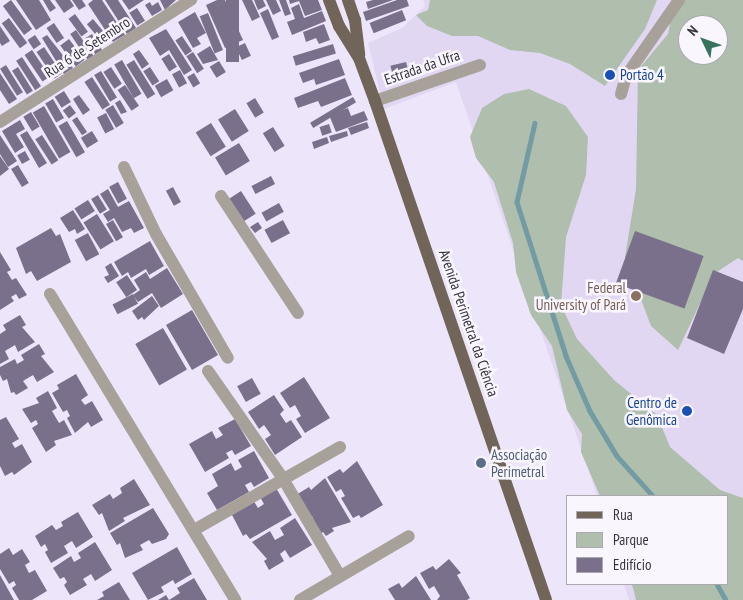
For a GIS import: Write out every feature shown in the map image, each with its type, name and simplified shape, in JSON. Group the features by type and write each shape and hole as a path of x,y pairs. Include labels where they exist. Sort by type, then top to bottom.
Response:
{"main road":[{"name":"Avenida Perimetral da Ciência","path":"328,0 339,26 359,58 375,100 546,600"},
{"name":"Avenida Perimetral da Ciência","path":"348,0 356,20 359,58"}],"street":[{"name":"Rua 6 de Setembro","path":"0,122 191,0"},
{"path":"621,94 626,76 678,0"},
{"name":"Estrada da Ufra","path":"375,100 480,65"},
{"path":"124,167 156,234 228,358"},
{"path":"221,196 298,313"},
{"path":"50,294 235,600"},
{"path":"208,371 282,477 340,576"},
{"path":"194,530 282,477 340,447"},
{"path":"300,600 409,536"}],"shaded area":[{"name":"Federal University of Pará","path":"423,0 743,0 743,600 629,600 624,585 728,585 728,495 597,495 456,82 384,109 368,43 402,28 425,6"}],"green space":[{"path":"430,0 657,0 645,29 605,86 570,64 540,53 510,50 478,36 452,36 427,26 416,15 428,10"},
{"path":"674,0 743,0 743,261 738,258 714,274 678,350 651,326 625,257 636,189 638,70 668,34"},
{"path":"529,89 566,106 588,137 586,175 566,237 561,305 577,339 614,380 657,415 670,447 720,490 743,498 743,600 636,600 632,585 728,585 728,495 600,495 581,452 582,434 567,410 552,346 531,315 516,272 513,243 494,182 476,158 470,137 482,108 504,94"}],"building":[{"path":"11,0 32,29 24,35 3,6"},
{"path":"16,0 39,0 51,20 36,30"},
{"path":"43,0 50,0 56,8 50,12"},
{"path":"55,0 70,0 74,6 64,13"},
{"path":"72,0 82,0 86,6 79,10"},
{"path":"93,0 102,0 125,35 113,42 88,4"},
{"path":"105,0 118,0 136,28 127,34"},
{"path":"122,0 144,0 129,10"},
{"path":"160,0 176,0 165,10"},
{"path":"217,0 225,0 243,40 225,48 206,5"},
{"path":"226,0 239,0 239,62 226,62"},
{"path":"242,0 252,0 260,17 252,21"},
{"path":"254,0 263,0 266,6 258,10"},
{"path":"266,0 276,0 281,11 273,15"},
{"path":"279,0 286,0 291,14 285,16"},
{"path":"289,0 318,0 322,10 305,16 299,1 290,4"},
{"path":"393,0 368,9 366,2"},
{"path":"397,0 407,0 409,6 366,21 363,12"},
{"path":"150,2 152,6 158,2 162,10 152,16 145,5"},
{"path":"299,4 304,18 322,11 326,21 292,35 287,22 295,19 291,8"},
{"path":"137,8 145,21 137,25 129,13"},
{"path":"268,9 279,37 272,40 260,13"},
{"path":"402,10 406,20 374,33 370,23"},
{"path":"195,12 206,33 197,38 201,44 193,48 178,22"},
{"path":"208,13 223,50 215,53 200,16"},
{"path":"75,14 88,32 81,37 69,19"},
{"path":"9,18 27,43 20,48 2,23"},
{"path":"93,19 109,38 103,43 87,24"},
{"path":"54,23 64,38 57,43 47,28"},
{"path":"324,24 330,40 319,44 316,38 306,42 303,32"},
{"path":"0,26 10,41 2,46 0,43"},
{"path":"166,29 192,70 184,75 169,50 160,56 149,38"},
{"path":"76,30 94,57 88,60 70,34"},
{"path":"92,34 102,50 95,54 85,38"},
{"path":"35,35 41,44 34,49 28,40"},
{"path":"47,35 73,68 64,74 42,38"},
{"path":"182,36 192,51 185,55 175,40"},
{"path":"69,39 85,60 76,66 60,46"},
{"path":"245,43 251,56 242,60 236,47"},
{"path":"333,44 336,54 296,66 293,56"},
{"path":"210,46 218,60 203,64 197,54"},
{"path":"44,47 62,74 54,79 37,52"},
{"path":"32,50 50,77 42,82 25,55"},
{"path":"139,50 149,64 142,69 133,54"},
{"path":"193,52 204,69 197,73 186,56"},
{"path":"169,54 177,67 169,71 161,59"},
{"path":"22,57 41,86 35,90 16,61"},
{"path":"339,59 345,75 316,85 314,79 303,83 299,73"},
{"path":"122,60 142,94 134,98 114,64"},
{"path":"134,60 155,94 148,99 126,65"},
{"path":"219,61 226,72 217,78 210,67"},
{"path":"406,62 408,70 392,74 390,66"},
{"path":"6,65 23,92 17,96 0,69"},
{"path":"18,67 33,91 27,94 12,71"},
{"path":"111,67 122,84 114,89 103,72"},
{"path":"150,67 159,81 153,86 143,71"},
{"path":"180,70 187,83 179,87 172,74"},
{"path":"101,71 117,98 110,102 94,75"},
{"path":"0,73 17,99 9,104 0,90"},
{"path":"194,73 200,83 193,87 187,77"},
{"path":"92,77 110,105 102,110 84,82"},
{"path":"345,78 352,95 321,107 318,101 298,108 294,98"},
{"path":"167,79 173,90 161,97 155,86"},
{"path":"125,85 139,106 132,111 118,90"},
{"path":"64,91 71,102 62,108 55,97"},
{"path":"79,95 90,110 83,115 73,99"},
{"path":"353,97 356,102 313,128 310,123"},
{"path":"255,98 264,113 255,118 246,103"},
{"path":"53,99 64,118 56,123 45,104"},
{"path":"120,100 127,112 121,114 115,103"},
{"path":"70,105 76,113 69,118 63,110"},
{"path":"113,105 124,123 116,128 105,110"},
{"path":"44,106 71,152 59,158 33,113"},
{"path":"348,108 351,116 364,111 368,120 336,132 329,115"},
{"path":"235,109 249,131 232,142 218,120"},
{"path":"31,112 40,127 32,131 23,117"},
{"path":"106,113 114,129 105,134 97,118"},
{"path":"77,117 87,132 82,135 72,120"},
{"path":"20,120 25,129 16,134 24,147 15,153 2,131"},
{"path":"67,121 85,152 76,157 58,126"},
{"path":"367,122 369,128 351,135 348,128"},
{"path":"211,123 226,147 211,156 196,133"},
{"path":"329,124 332,133 322,136 319,127"},
{"path":"273,127 285,146 274,152 263,133"},
{"path":"27,131 47,163 39,168 20,135"},
{"path":"92,131 98,141 87,148 81,138"},
{"path":"347,131 348,136 331,142 329,136"},
{"path":"0,135 17,161 8,167 0,154"},
{"path":"42,135 58,160 52,165 35,139"},
{"path":"327,137 329,143 314,149 312,142"},
{"path":"239,143 250,161 226,175 215,157"},
{"path":"25,151 30,160 22,164 17,155"},
{"path":"0,156 9,169 0,176"},
{"path":"18,165 29,183 22,187 11,169"},
{"path":"271,176 275,184 255,194 251,186"},
{"path":"118,182 127,199 118,203 109,187"},
{"path":"173,187 181,202 174,206 166,191"},
{"path":"108,189 118,207 129,201 144,228 134,233 131,228 122,232 114,218 108,222 103,214 110,210 100,194"},
{"path":"241,191 256,214 242,222 228,200"},
{"path":"98,195 107,210 100,214 91,199"},
{"path":"88,200 95,211 81,220 74,208"},
{"path":"279,203 284,212 266,221 262,213"},
{"path":"73,210 85,229 77,234 75,229 69,232 60,218"},
{"path":"97,214 114,241 100,250 83,222"},
{"path":"113,220 123,237 116,241 106,224"},
{"path":"283,220 290,233 272,243 264,230"},
{"path":"258,222 262,228 255,233 250,227"},
{"path":"51,228 56,236 60,234 71,262 37,281 31,271 26,274 16,248"},
{"path":"635,231 704,256 684,309 616,284"},
{"path":"88,233 99,254 86,261 75,240"},
{"path":"150,241 164,266 149,275 146,269 131,278 128,272 122,276 114,262"},
{"path":"0,252 11,270 7,272 12,280 16,278 27,295 19,299 16,294 11,297 14,301 0,310"},
{"path":"111,263 119,276 108,283 104,277 109,275 105,267"},
{"path":"167,268 183,294 161,308 152,293 138,302 133,295 140,290 134,280 146,272 150,279"},
{"path":"713,270 743,282 743,309 724,354 687,338"},
{"path":"127,275 137,290 126,297 116,282"},
{"path":"133,294 138,304 118,314 113,304"},
{"path":"152,296 159,306 144,320 142,317 138,320 132,311"},
{"path":"192,310 218,355 192,370 166,325"},
{"path":"20,315 26,325 22,327 35,342 18,352 15,345 5,351 9,359 0,364 0,334 6,330 3,325"},
{"path":"163,328 187,370 159,386 135,344"},
{"path":"39,344 45,354 41,356 54,372 37,382 33,375 23,381 28,388 16,395 14,392 11,393 7,379 3,381 0,375 0,367 15,359 17,364 24,360 21,355"},
{"path":"76,374 88,395 81,400 85,405 92,401 103,420 91,427 88,422 75,433 67,418 70,416 67,410 63,412 52,393 59,389 57,385"},
{"path":"304,377 330,418 305,433 296,419 301,416 295,405 290,408 280,393"},
{"path":"252,378 261,394 246,402 237,386"},
{"path":"48,391 57,408 52,411 59,423 64,420 72,435 54,441 56,445 46,452 32,428 38,424 36,420 31,423 22,409 39,403 36,398"},
{"path":"274,395 284,410 280,414 286,423 291,420 302,437 275,455 265,439 271,435 264,425 259,429 248,412"},
{"path":"6,417 19,439 12,443 15,448 22,444 32,462 14,475 12,472 5,476 0,466 0,420"},
{"path":"235,419 251,446 235,455 232,450 226,453 229,458 205,472 189,444 212,431 216,439 223,435 218,428"},
{"path":"254,451 269,478 254,487 251,482 245,485 249,492 217,510 207,493 218,486 212,474 231,463 235,471 242,467 238,460"},
{"path":"357,461 383,505 361,518 359,515 353,518 341,498 345,496 341,489 336,492 327,477 340,469 343,473"},
{"path":"325,478 351,522 332,528 334,531 326,536 323,532 320,534 312,516 309,518 296,495 309,487 311,490"},
{"path":"134,479 150,505 123,518 125,521 109,531 102,513 99,515 92,505 110,494 113,499 122,493 120,488"},
{"path":"276,488 292,515 250,539 246,534 243,536 231,513 253,500 258,508 264,504 260,497"},
{"path":"153,508 169,534 166,539 152,544 149,540 140,545 143,550 125,558 120,543 117,545 110,533"},
{"path":"78,512 93,537 76,548 72,541 64,546 68,553 51,563 45,552 48,550 45,544 41,547 35,536 52,525 56,530 63,526 61,522"},
{"path":"295,518 312,545 290,558 285,550 280,554 284,561 269,570 264,561 267,559 252,542 270,531 275,540 284,535 280,528"},
{"path":"95,542 112,570 95,581 91,574 83,579 87,585 70,595 64,585 67,582 64,577 60,579 53,568 71,556 74,562 81,558 78,553"},
{"path":"177,547 192,574 175,584 173,580 161,587 164,592 148,600 132,573"},
{"path":"9,548 13,555 22,549 30,562 25,565 29,573 35,570 47,591 32,600 19,600 12,588 16,585 14,581 9,584 0,569 0,554"},
{"path":"449,559 461,573 457,575 470,598 467,600 437,600 440,596 434,586 429,589 420,573 433,566 436,570"},
{"path":"0,575 14,600 0,600"},
{"path":"416,576 431,600 395,600 388,589 399,583 402,588"},
{"path":"194,578 207,600 169,600 180,593 177,588"},
{"path":"119,582 130,600 97,600 104,596 102,592"},
{"path":"166,595 169,600 158,600"}],"waterway":[{"path":"535,123 517,202 566,356 590,411 617,456 652,495"},
{"path":"718,585 726,600"}],"place":[{"name":"Portão 4","path":"610,75"},
{"name":"Federal University of Pará","path":"636,296"},
{"name":"Centro de Genômica","path":"687,411"},
{"name":"Associação Perimetral","path":"481,463"}]}
